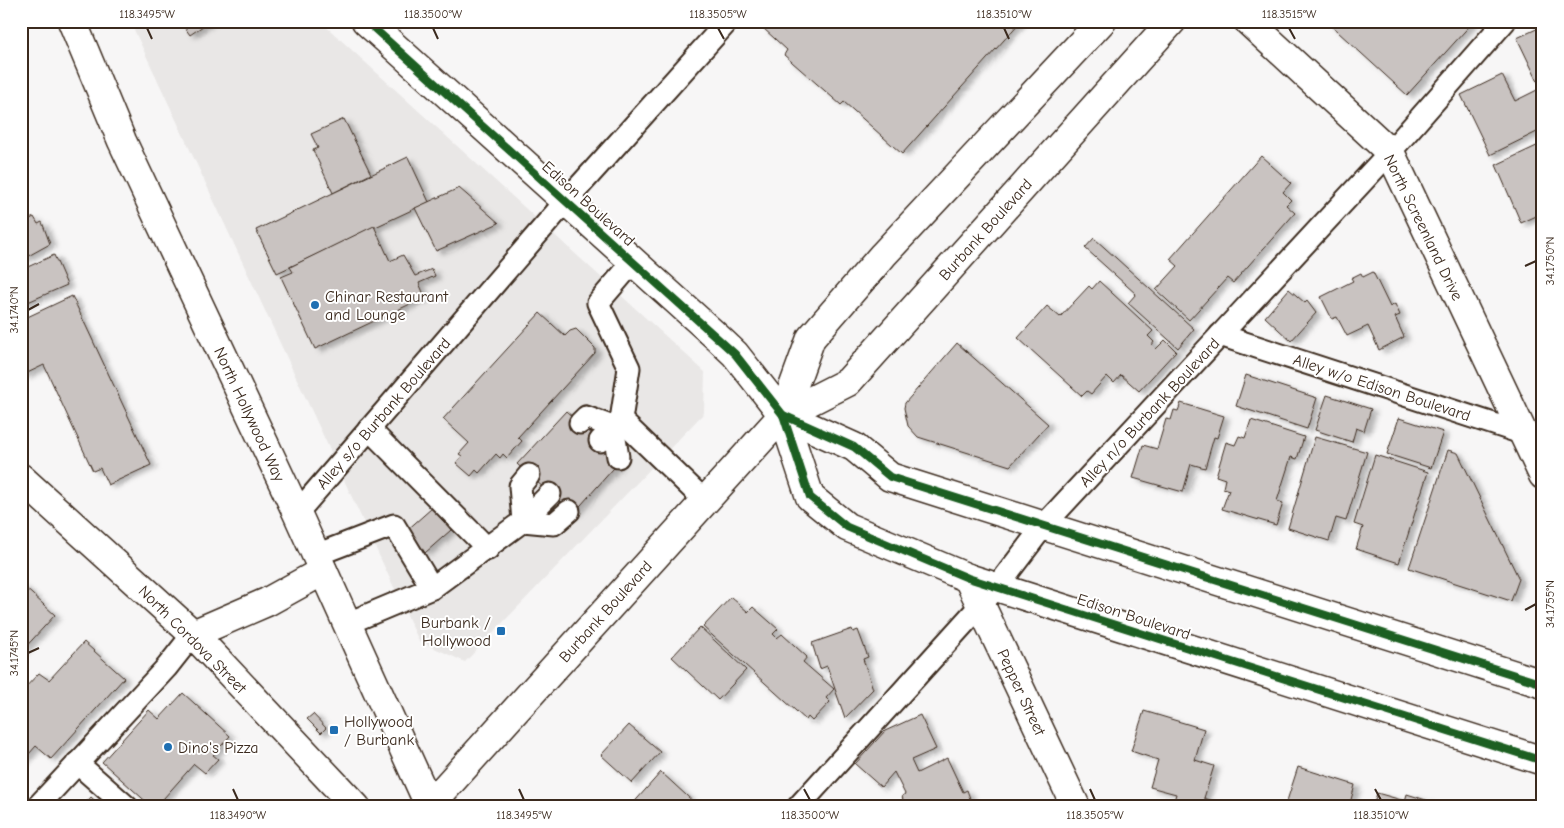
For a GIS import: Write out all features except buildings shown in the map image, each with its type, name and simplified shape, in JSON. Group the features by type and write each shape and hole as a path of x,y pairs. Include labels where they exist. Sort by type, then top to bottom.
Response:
{"main road":[{"name":"North Hollywood Way","path":"72,21 122,141 297,513 429,806"},
{"name":"Edison Boulevard","path":"366,21 735,354 783,415 810,497 847,527 968,578 988,596 1543,762"},
{"name":"Burbank Boulevard","path":"783,415 811,338 883,255 1102,21"},
{"name":"Burbank Boulevard","path":"429,806 783,415 848,382 1172,21"},
{"name":"North Screenland Drive","path":"1248,21 1390,152 1533,437 1543,475"},
{"name":"Edison Boulevard","path":"783,415 854,446 890,477 939,494 1045,524 1543,684"},
{"name":"North Cordova Street","path":"21,478 193,634 356,807"},
{"path":"193,634 267,602 320,563"},
{"name":"Pepper Street","path":"988,596 1076,807"}],"lane":[{"name":"Alley s/o Burbank Boulevard","path":"297,513 566,201 728,21"},
{"name":"Alley n/o Burbank Boulevard","path":"798,807 988,596 1045,524 1390,152 1506,21"},
{"path":"618,457 611,429 629,368 598,303 633,262"},
{"name":"Alley w/o Edison Boulevard","path":"1220,335 1533,437"},
{"path":"580,423 586,417 611,429 705,501"},
{"path":"369,429 488,549"},
{"path":"523,521 520,486 529,474"},
{"path":"346,624 432,588 488,549 523,521 550,494"},
{"path":"523,521 554,524 569,511"},
{"path":"320,563 394,525 432,588"},
{"path":"38,807 166,667 193,634"},
{"path":"77,763 127,807"}],"shaded area":[{"path":"130,21 320,21 705,372 704,413 465,662 419,641"}],"cycle path":[{"path":"366,21 735,354 783,415 810,497 847,527 968,578 1543,761"},
{"path":"783,415 854,447 890,477 1543,684"}],"place":[{"name":"Chinar Restaurant and Lounge","path":"315,305"},
{"name":"Burbank / Hollywood","path":"501,631"},
{"name":"Hollywood / Burbank","path":"334,730"},
{"name":"Dino's Pizza","path":"168,747"}]}
